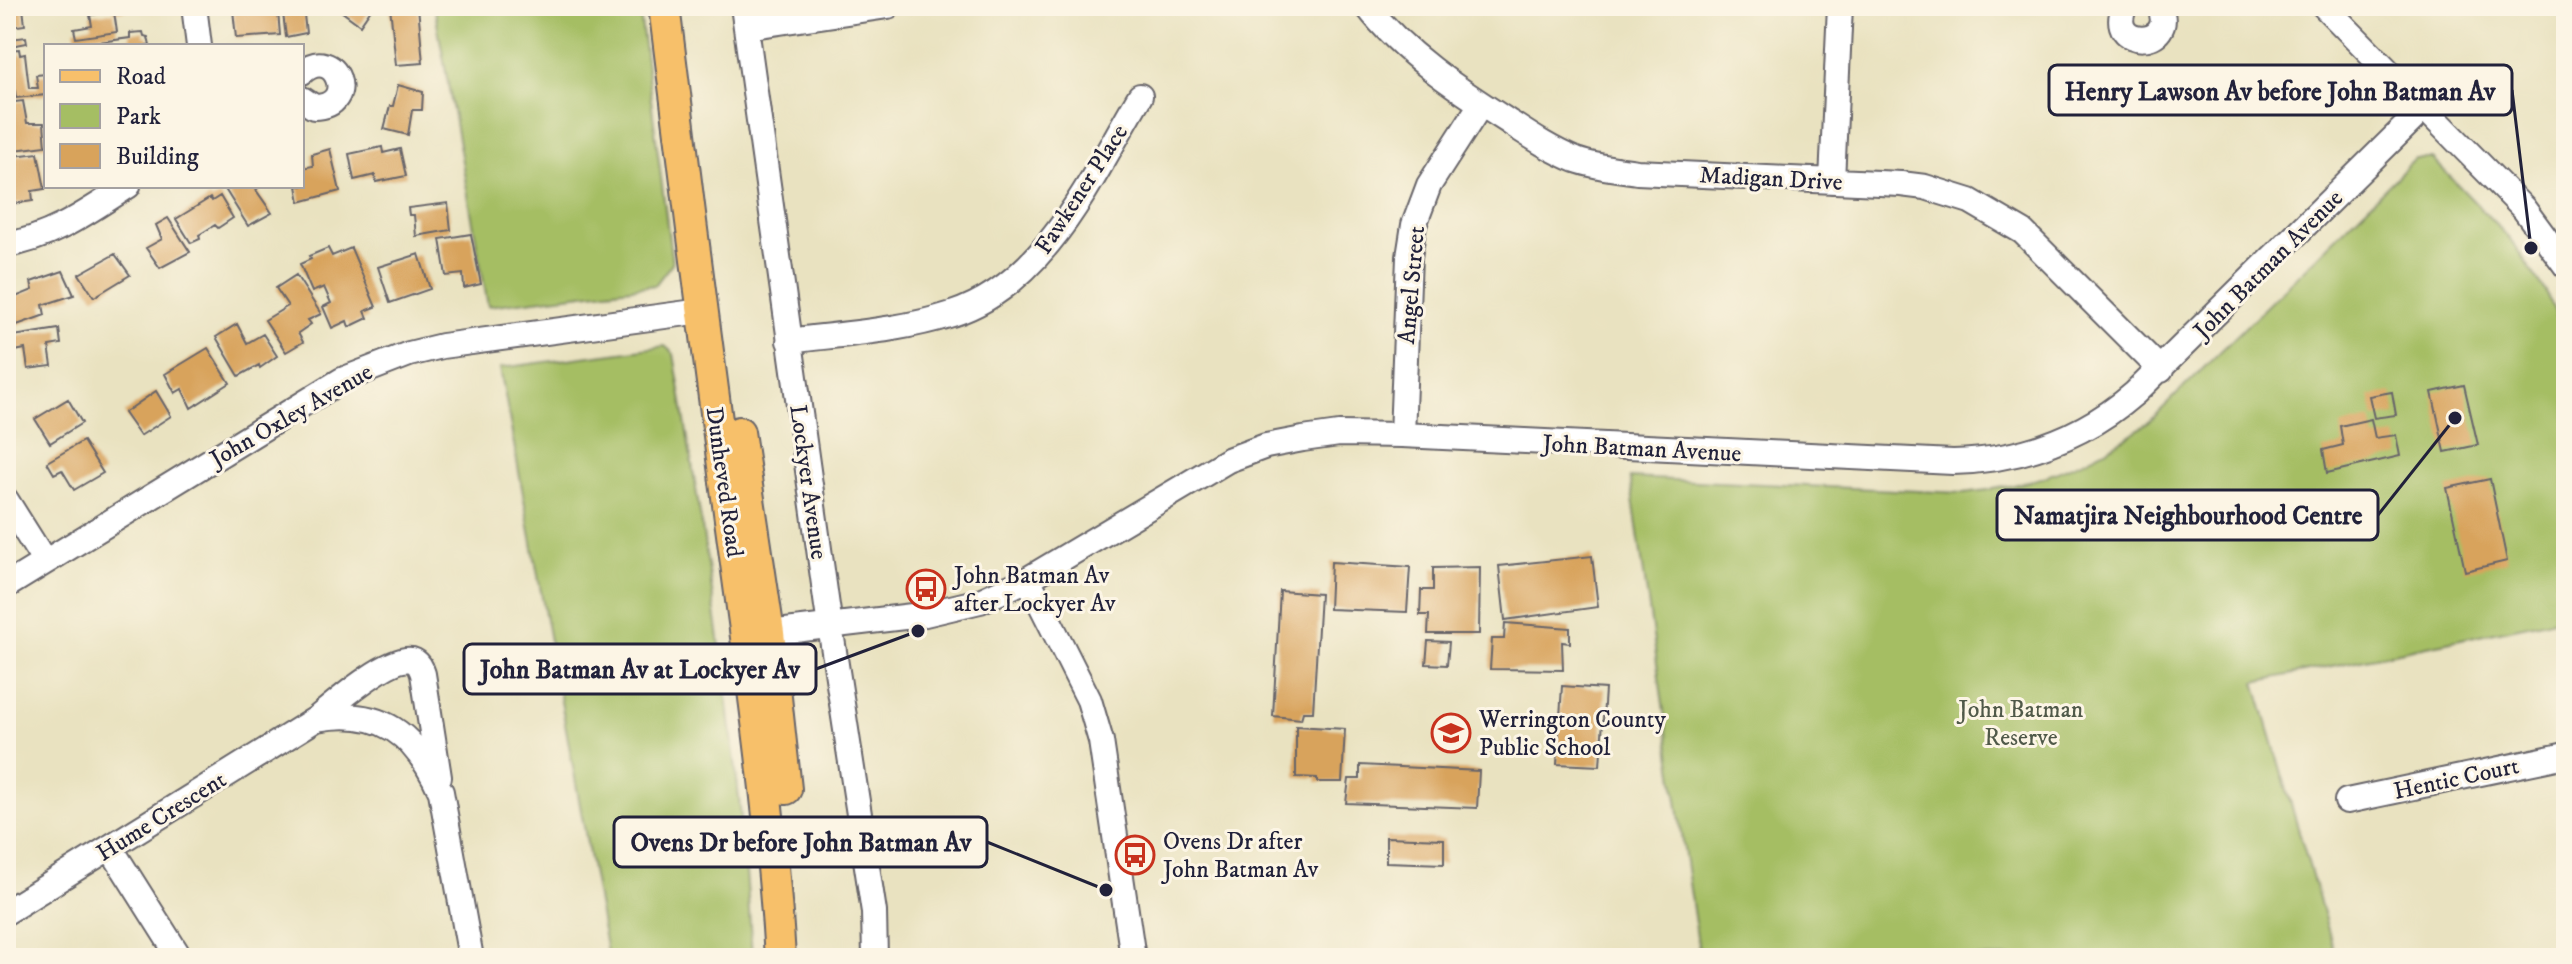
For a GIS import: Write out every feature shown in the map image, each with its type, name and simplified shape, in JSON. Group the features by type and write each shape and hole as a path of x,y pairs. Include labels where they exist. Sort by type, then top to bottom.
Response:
{"main road":[{"name":"Dunheved Road","path":"664,6 753,690 773,855 780,958"},
{"name":"Dunheved Road","path":"683,6 726,340 769,633 787,807 793,958"},
{"path":"718,276 702,311 726,340"},
{"path":"739,592 769,633 753,690"}],"street":[{"path":"194,6 199,44"},
{"path":"745,16 888,6"},
{"name":"Madigan Drive","path":"1367,6 1391,35 1418,59 1481,104 1548,147 1595,166 1637,172 1925,187 1987,209 2023,232 2043,250 2161,370"},
{"path":"1832,181 1840,6"},
{"path":"2125,6 2121,13 2123,27 2132,37 2145,40 2161,28 2163,15 2159,6"},
{"path":"2328,8 2524,209 2566,266"},
{"name":"Lockyer Avenue","path":"745,16 829,626 874,912 875,958"},
{"path":"304,71 312,65 326,66 333,69 340,82 337,96 328,105 314,107 304,100"},
{"name":"Fawkener Place","path":"789,341 935,319 973,306 1003,290 1033,263 1058,231 1140,96"},
{"name":"Angel Street","path":"1402,435 1409,257 1414,225 1429,185 1481,104"},
{"name":"John Batman Avenue","path":"769,633 962,607 999,595 1204,472 1266,446 1303,439 1339,434 1402,435 1938,462 1983,461 2028,452 2070,437 2117,409 2161,370 2424,108"},
{"path":"6,245 34,239 63,227 125,188"},
{"name":"John Oxley Avenue","path":"6,586 342,380 374,366 442,346 702,311"},
{"path":"6,500 45,562"},
{"path":"1028,579 1095,713 1133,958"},
{"name":"Hume Crescent","path":"6,912 316,719 353,689 395,663 408,660 418,663 423,674 471,958"},
{"name":"Hume Crescent","path":"316,719 331,716 358,718 388,726 417,749 441,792"},
{"name":"Hentic Court","path":"2347,801 2566,755"},
{"path":"110,847 180,958"}],"green space":[{"path":"434,6 639,6 672,263 655,285 488,306"},
{"name":"John Batman Reserve","path":"2415,159 2433,159 2510,239 2546,292 2566,337 2566,617 2255,682 2336,957 1700,958 1630,478 1963,493 2014,485 2061,471 2106,450 2149,422"},
{"path":"665,346 674,354 721,655 740,806 752,958 608,958 500,368"}],"building":[{"path":"6,6 11,10 23,8 25,25 9,27 11,39 26,37 27,43 6,47"},
{"path":"113,6 138,6 138,8 114,12"},
{"path":"256,6 257,13 278,11 280,35 236,38 233,10"},
{"path":"282,6 303,6 306,33 286,37"},
{"path":"345,6 373,6 360,25 341,11"},
{"path":"390,6 418,6 423,63 396,65"},
{"path":"114,12 117,32 76,38 74,29 92,26 90,15"},
{"path":"143,32 150,44 92,44 130,38 130,33"},
{"path":"19,49 20,55 25,54 29,88 38,88 36,75 44,74 44,95 16,98 10,77 6,77 6,50"},
{"path":"398,85 423,92 422,110 412,110 408,135 384,129"},
{"path":"23,101 27,123 44,123 44,146 6,151 6,103"},
{"path":"382,147 383,153 400,149 406,176 376,182 375,175 354,180 349,154"},
{"path":"330,149 340,191 300,202 297,188 304,188 304,168 313,166 312,154"},
{"path":"38,153 45,189 32,191 33,201 12,204 11,193 6,194 6,157"},
{"path":"224,188 258,188 256,190 272,213 248,226"},
{"path":"220,196 233,218 218,228 215,225 191,243 176,219 210,198 212,201"},
{"path":"448,203 451,230 416,236 414,215 409,215 408,208"},
{"path":"168,218 190,252 160,268 146,248 162,239 156,225"},
{"path":"471,234 481,284 464,288 463,274 446,276 440,239"},
{"path":"328,248 332,256 351,248 376,307 365,311 368,318 349,327 347,321 332,328 323,307 331,303 324,287 312,292 300,264 311,259 309,256"},
{"path":"115,254 130,275 94,297 79,274"},
{"path":"419,254 430,289 390,303 378,267"},
{"path":"63,271 74,295 43,305 45,315 17,325 8,300 33,290 31,282"},
{"path":"296,275 321,314 308,320 311,324 298,333 303,342 286,352 265,320 288,306 276,288"},
{"path":"237,324 247,343 263,334 277,356 260,368 259,365 239,376 216,337"},
{"path":"59,329 61,344 49,346 52,366 28,369 25,349 15,351 13,336"},
{"path":"208,348 230,383 191,408 182,389 175,393 165,374"},
{"path":"2464,385 2478,445 2445,452 2432,392"},
{"path":"156,391 171,416 140,436 124,413"},
{"path":"2392,392 2396,415 2374,418 2369,396"},
{"path":"68,399 82,423 50,443 35,419"},
{"path":"2371,419 2375,438 2396,435 2400,456 2327,473 2323,450 2343,445 2340,426"},
{"path":"83,441 103,473 74,490 62,470 54,474 47,462"},
{"path":"2490,479 2507,561 2465,571 2447,488"},
{"path":"1592,556 1598,607 1505,620 1499,566"},
{"path":"1331,562 1410,567 1407,612 1329,609"},
{"path":"1480,567 1479,634 1428,634 1429,615 1420,615 1421,590 1433,590 1433,568"},
{"path":"1280,591 1320,594 1313,712 1303,712 1301,719 1273,716"},
{"path":"1505,623 1570,628 1570,643 1562,642 1563,670 1490,669 1492,639 1504,639"},
{"path":"1428,641 1449,642 1447,665 1426,664"},
{"path":"1562,686 1605,689 1600,766 1557,764"},
{"path":"1296,726 1345,729 1342,782 1317,782 1317,778 1296,777"},
{"path":"1360,765 1479,771 1477,808 1346,803 1349,779 1360,779"},
{"path":"1386,837 1444,839 1444,864 1386,862"}],"place":[{"name":"Henry Lawson Av before John Batman Av","path":"2531,248"},
{"name":"Namatjira Neighbourhood Centre","path":"2455,418"},
{"name":"John Batman Av after Lockyer Av","path":"926,589"},
{"name":"John Batman Av at Lockyer Av","path":"918,631"},
{"name":"Werrington County Public School","path":"1451,733"},
{"name":"Ovens Dr after John Batman Av","path":"1135,855"},
{"name":"Ovens Dr before John Batman Av","path":"1106,890"}]}
